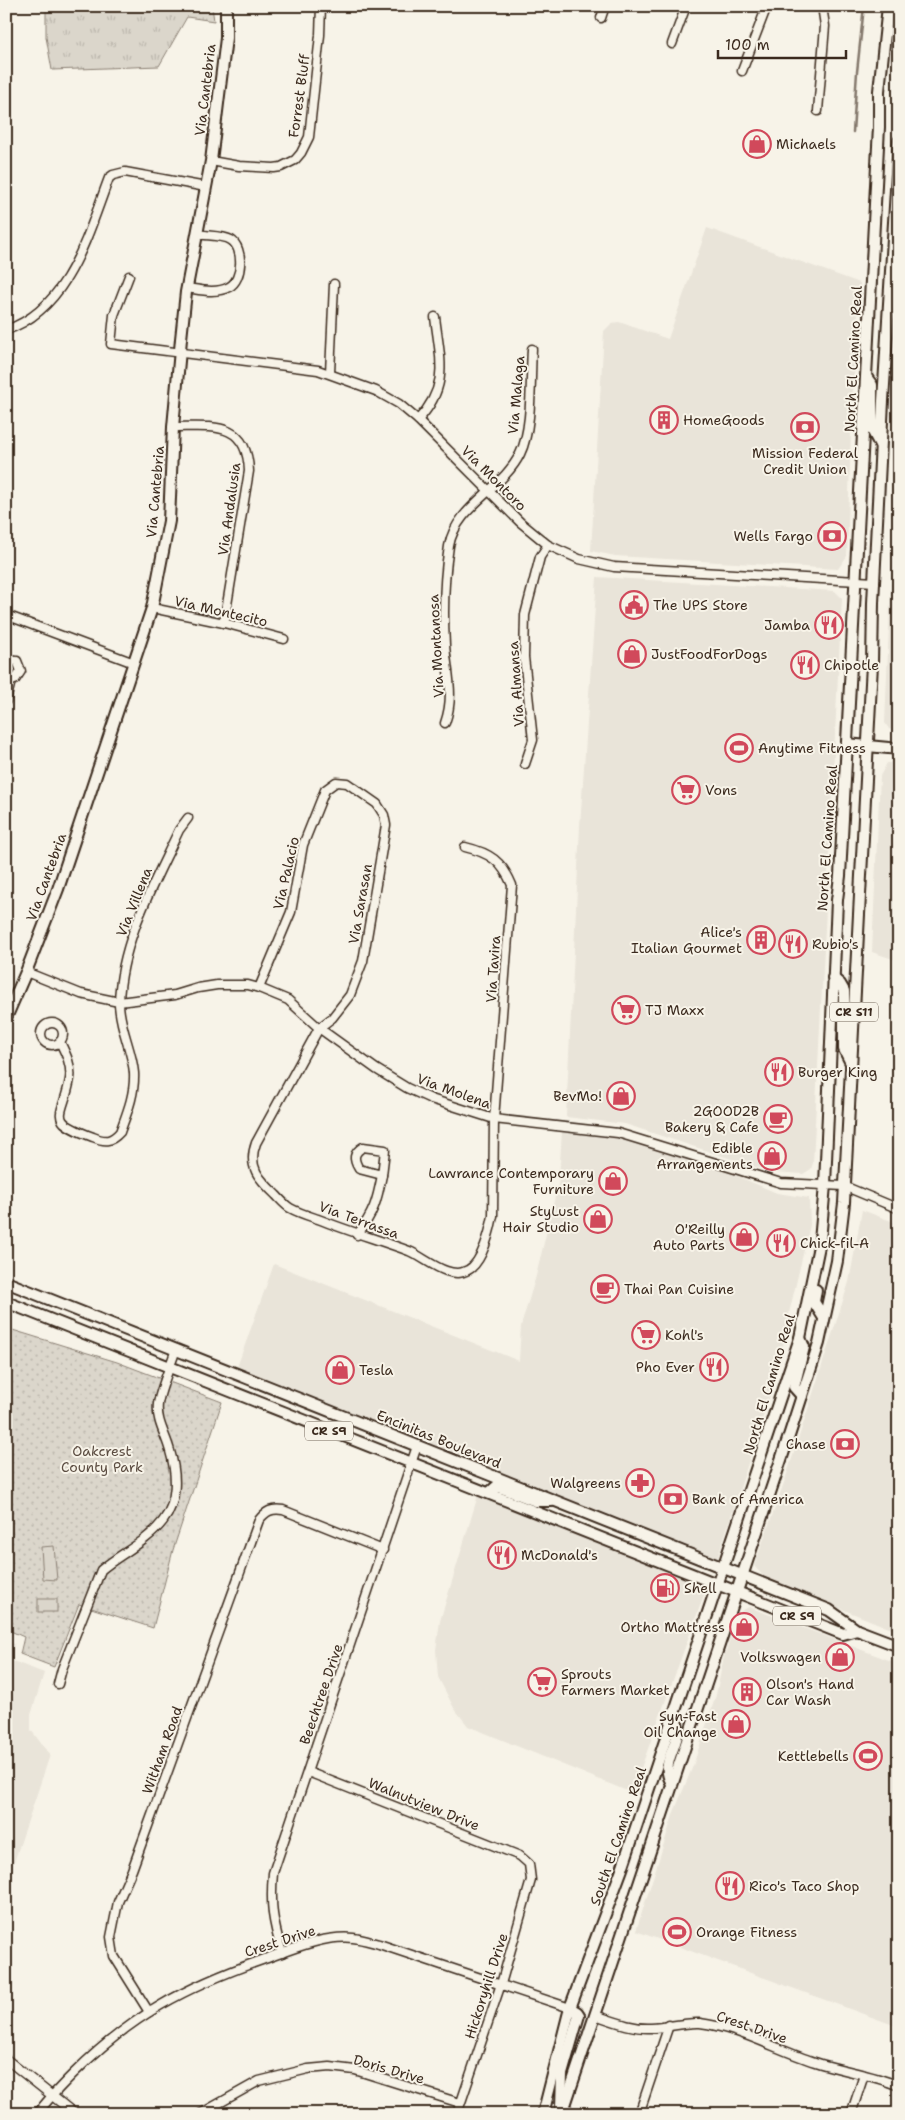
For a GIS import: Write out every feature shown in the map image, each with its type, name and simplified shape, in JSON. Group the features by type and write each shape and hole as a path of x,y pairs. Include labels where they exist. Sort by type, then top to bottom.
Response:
{"main road":[{"name":"Via Cantebria","path":"6,1018 58,889 152,608 169,521 173,427 179,352 187,288 211,160 226,38 226,6"},
{"name":"North El Camino Real","path":"723,1568 800,1338 820,1241 825,1185 837,900 844,814 857,581 880,126 879,90 888,6"},
{"path":"898,6 897,13 899,16"},
{"name":"CR S11","path":"737,1592 819,1343 837,1261 852,1064 881,446 899,142"},
{"path":"866,376 872,385 872,430 881,446"},
{"path":"847,744 899,749"},
{"path":"833,978 844,991 844,1049 852,1064"},
{"path":"821,1228 824,1244 814,1302 824,1318"},
{"name":"Encinitas Boulevard","path":"6,1282 829,1610 857,1630 899,1646"},
{"name":"Encinitas Boulevard","path":"6,1302 843,1634 857,1630"},
{"path":"800,1338 804,1347 794,1387 802,1396"},
{"path":"489,1493 497,1486 536,1501 559,1502"},
{"name":"South El Camino Real","path":"542,2114 570,2008 622,1869 723,1568"},
{"path":"562,2114 737,1592"},
{"path":"672,1784 667,1774 667,1764 678,1729 674,1714"},
{"path":"562,2114 562,2074 579,2015 570,2008"}],"street":[{"name":"Forrest Bluff","path":"211,160 240,166 274,168 281,167 295,160 301,153 309,137 320,35 321,6"},
{"path":"601,18 605,6"},
{"path":"672,44 686,6"},
{"path":"742,71 767,6"},
{"path":"818,111 825,26 822,6"},
{"path":"6,330 18,326 39,312 59,290 76,264 109,178 113,175 125,172 206,187"},
{"path":"187,288 215,292 234,284 238,272 240,257 238,246 230,239 197,234"},
{"name":"Via Montoro","path":"129,276 114,315 111,344 330,373 376,391 399,404 418,420 520,522 548,545 579,559 614,567 875,582"},
{"path":"330,373 334,284"},
{"path":"418,420 431,406 442,373 435,318"},
{"name":"Via Malaga","path":"488,491 511,467 524,442 527,428 532,349"},
{"name":"Via Andalusia","path":"173,427 212,427 224,430 233,434 245,446 249,454 249,471 224,623"},
{"name":"Via Montanosa","path":"445,723 452,699 444,608 449,546 465,514 488,491"},
{"name":"Via Almansa","path":"525,764 533,740 524,657 525,615 540,557 548,545"},
{"name":"Via Montecito","path":"152,608 224,623 284,639"},
{"path":"6,615 134,663"},
{"path":"6,660 17,662 20,667 20,674 9,680 6,701"},
{"name":"Via Palacio","path":"259,988 291,912 303,845 325,790 336,782 347,783 351,786"},
{"name":"Via Sarasan","path":"319,1028 332,1018 350,996 363,961 386,825 384,815 377,804 351,786"},
{"name":"Via Villena","path":"60,1042 68,1060 70,1078 60,1111 62,1120 71,1129 101,1141 115,1138 120,1132 134,1086 134,1071 120,1019 119,1002 132,935 179,830 188,818"},
{"name":"Via Tavira","path":"465,847 480,851 506,869 512,885 494,1118"},
{"name":"Via Molena","path":"26,972 81,994 119,1002 175,996 198,988 217,985 259,988 288,1000 319,1028 376,1069 407,1088 432,1099 494,1118 618,1134 781,1184 844,1186"},
{"name":"Via Terrassa","path":"319,1028 256,1143 252,1154 259,1179 289,1208 357,1235 410,1252 444,1270 456,1273 467,1271 476,1264 490,1231 493,1216 494,1118"},
{"path":"357,1235 371,1217 377,1199 382,1174 385,1150 363,1147 357,1151 354,1160 359,1169 382,1174"},
{"path":"844,1186 899,1209"},
{"path":"58,1684 62,1669 101,1570 146,1540 164,1520 172,1504 176,1487 170,1452 161,1429 158,1404 176,1349"},
{"name":"Beechtree Drive","path":"282,1953 273,1921 271,1902 273,1873 417,1446"},
{"name":"Witham Road","path":"149,2012 114,1956 111,1937 118,1902 132,1870 259,1520 265,1513 274,1509 283,1510 383,1550"},
{"name":"Walnutview Drive","path":"308,1772 520,1856 529,1864"},
{"name":"Hickoryhill Drive","path":"456,2114 501,1984 531,1880 529,1864"},
{"name":"Crest Drive","path":"37,2114 52,2095 94,2053 149,2012 189,1989 233,1970 325,1939 352,1938 379,1944 570,2008"},
{"name":"Crest Drive","path":"595,2015 634,2027 652,2028 699,2023 728,2030 815,2062 899,2086"},
{"path":"639,2114 669,2025"},
{"path":"6,2059 75,2114"},
{"name":"Doris Drive","path":"200,2114 259,2081 308,2069 330,2067 355,2070 460,2103"},
{"path":"851,2114 864,2075"}],"shaded area":[{"path":"707,228 860,283 852,401 847,556 838,569 615,556 591,551 604,331 612,323 619,322 668,339"},
{"path":"892,556 899,558 899,732 889,729 885,723"},
{"path":"597,577 835,591 842,598 813,1163 811,1169 803,1174 774,1172 756,1167 625,1124 566,1117 580,826"},
{"path":"887,763 899,763 899,961 872,952 880,776"},
{"path":"562,1130 629,1139 727,1172 777,1193 809,1198 810,1225 784,1342 771,1392 717,1560 236,1370 274,1264 519,1361 521,1326 536,1276 559,1180"},
{"path":"862,1210 899,1224 899,1632 765,1578 754,1566 785,1480 849,1282"},
{"path":"479,1492 708,1584 632,1793 468,1726 454,1708 438,1677 436,1650 440,1621"},
{"path":"749,1607 899,1664 899,2027 636,1931 674,1812 693,1766 716,1695 724,1656 739,1612"},
{"path":"6,1640 14,1644 10,1660 44,1673 31,1715 31,1730 50,1755 6,1886"}],"green space":[{"path":"46,6 212,6 214,21 187,17 159,66 52,70 46,37"},
{"name":"Oakcrest County Park","path":"6,1328 117,1362 222,1402 173,1550 153,1628 79,1604 54,1667 20,1654 24,1637 6,1629"},
{"path":"54,1546 57,1580 43,1579 41,1547"},
{"path":"38,1599 57,1599 57,1612 38,1612"}],"waterway":[{"path":"853,132 864,6"}],"place":[{"name":"Michaels","path":"757,144"},
{"name":"HomeGoods","path":"664,420"},
{"name":"Mission Federal Credit Union","path":"805,427"},
{"name":"Wells Fargo","path":"832,536"},
{"name":"The UPS Store","path":"634,605"},
{"name":"Jamba","path":"829,625"},
{"name":"JustFoodForDogs","path":"632,654"},
{"name":"Chipotle","path":"805,665"},
{"name":"Anytime Fitness","path":"739,748"},
{"name":"Vons","path":"686,790"},
{"name":"Alice's Italian Gourmet","path":"761,940"},
{"name":"Rubio's","path":"793,944"},
{"name":"TJ Maxx","path":"626,1010"},
{"name":"Burger King","path":"779,1072"},
{"name":"BevMo!","path":"621,1096"},
{"name":"2GOOD2B Bakery & Cafe","path":"778,1119"},
{"name":"Edible Arrangements","path":"772,1156"},
{"name":"Lawrance Contemporary Furniture","path":"613,1181"},
{"name":"StyLust Hair Studio","path":"598,1219"},
{"name":"O'Reilly Auto Parts","path":"744,1237"},
{"name":"Chick-fil-A","path":"781,1243"},
{"name":"Thai Pan Cuisine","path":"605,1289"},
{"name":"Kohl's","path":"646,1335"},
{"name":"Pho Ever","path":"714,1367"},
{"name":"Tesla","path":"340,1370"},
{"name":"Chase","path":"845,1444"},
{"name":"Walgreens","path":"640,1483"},
{"name":"Bank of America","path":"673,1499"},
{"name":"McDonald's","path":"502,1555"},
{"name":"Shell","path":"665,1588"},
{"name":"Ortho Mattress","path":"744,1627"},
{"name":"Volkswagen","path":"840,1657"},
{"name":"Sprouts Farmers Market","path":"542,1682"},
{"name":"Olson's Hand Car Wash","path":"747,1692"},
{"name":"Syn-Fast Oil Change","path":"736,1724"},
{"name":"Kettlebells","path":"868,1756"},
{"name":"Rico's Taco Shop","path":"730,1886"},
{"name":"Orange Fitness","path":"677,1932"}]}
